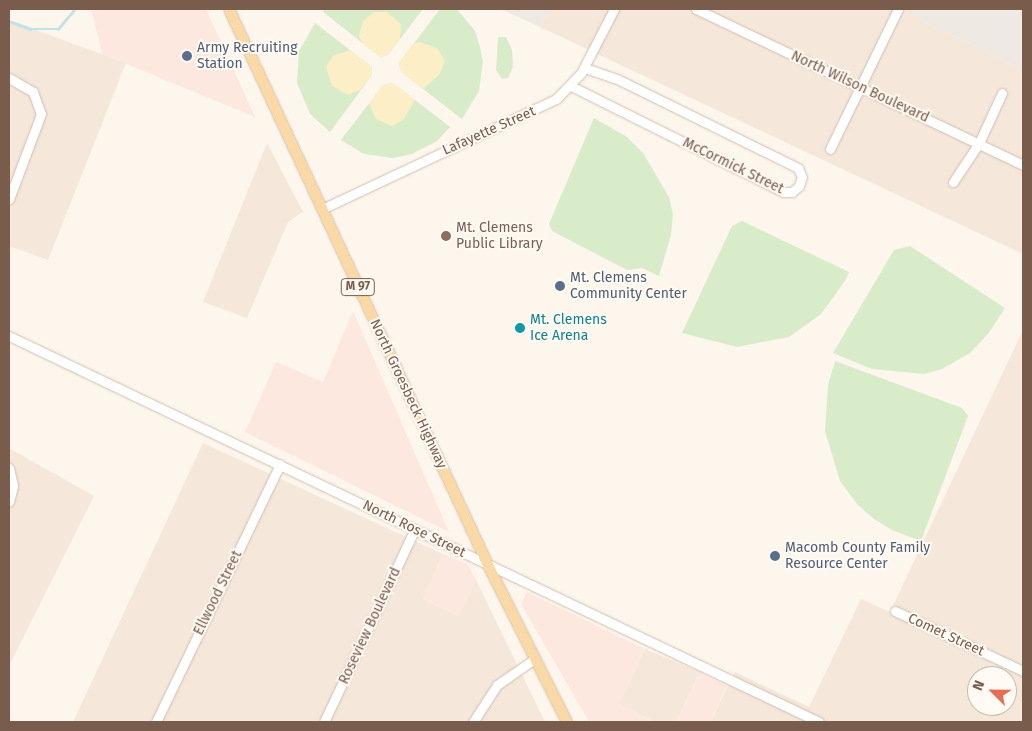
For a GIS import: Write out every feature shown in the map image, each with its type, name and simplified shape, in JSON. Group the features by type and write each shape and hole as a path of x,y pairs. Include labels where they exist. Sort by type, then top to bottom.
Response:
{"main road":[{"name":"North Groesbeck Highway","path":"230,9 488,565 533,660 567,722"}],"street":[{"name":"Lafayette Street","path":"322,209 546,105 571,86 584,68 614,9"},
{"name":"North Wilson Boulevard","path":"696,9 1023,165"},
{"path":"830,149 898,9"},
{"name":"McCormick Street","path":"571,86 784,192 792,192 799,186 802,177 798,168 617,79 584,68"},
{"path":"9,78 33,92 41,114 9,200"},
{"path":"953,182 979,143 1002,92"},
{"name":"North Rose Street","path":"9,336 819,722"},
{"name":"Ellwood Street","path":"156,722 280,464"},
{"path":"9,468 13,479 9,502"},
{"name":"Roseview Boulevard","path":"324,722 415,529"},
{"name":"Comet Street","path":"895,611 1023,671"},
{"path":"473,722 497,686 533,660"}],"shaded area":[{"path":"91,9 206,9 255,117 102,54"},
{"path":"501,9 549,9 540,27"},
{"path":"549,9 898,9 1023,70 1023,254 540,27"},
{"path":"898,9 1023,9 1023,70"},
{"path":"9,20 126,63 48,260 9,246"},
{"path":"267,143 303,212 288,222 247,318 203,302"},
{"path":"353,311 449,532 245,432 276,362 323,382"},
{"path":"1023,330 1023,722 710,722 735,672 809,707 861,599 890,612"},
{"path":"203,443 443,554 423,599 458,616 476,580 545,722 73,722"},
{"path":"9,448 94,496 9,666"},
{"path":"443,554 467,564 476,580 458,616 423,599"},
{"path":"527,592 645,649 619,704 654,722 589,722 521,604"},
{"path":"645,649 700,672 676,722 654,722 619,704"},
{"path":"700,672 727,686 710,722 676,722"}],"green space":[{"path":"325,9 423,9 388,55 380,57 323,12"},
{"path":"440,9 457,9 475,31 483,61 479,91 462,119 401,72 399,63"},
{"path":"315,23 372,67 372,75 330,132 310,114 297,83 299,51"},
{"path":"498,37 506,37 512,50 513,67 508,78 502,79 496,70"},
{"path":"393,83 450,127 437,141 412,154 393,158 364,154 341,140 383,85"},
{"path":"594,118 627,137 643,153 669,197 673,214 671,235 659,276 642,268 627,270 552,231 549,224"},
{"path":"742,221 849,272 845,281 821,314 789,337 737,347 682,333 732,226"},
{"path":"910,246 1005,308 988,334 970,353 942,369 924,374 872,369 833,353 894,250"},
{"path":"835,361 962,408 968,416 921,541 892,530 874,519 857,504 840,481 825,431 828,385"}],"sand":[{"path":"374,12 387,12 401,24 400,39 388,55 380,57 363,44 359,36 363,21"},
{"path":"420,42 437,48 445,61 439,75 423,89 401,72 399,63 413,44"},
{"path":"350,50 372,67 372,75 360,90 348,95 332,86 326,67 333,56"},
{"path":"393,83 415,100 404,119 392,126 376,119 369,103 383,85"}],"waterway":[{"path":"9,21 31,29 58,29 75,9"}],"place":[{"name":"Army Recruiting Station","path":"187,56"},
{"name":"Mt. Clemens Public Library","path":"446,236"},
{"name":"Mt. Clemens Community Center","path":"560,286"},
{"name":"Mt. Clemens Ice Arena","path":"520,328"},
{"name":"Macomb County Family Resource Center","path":"775,556"}]}
